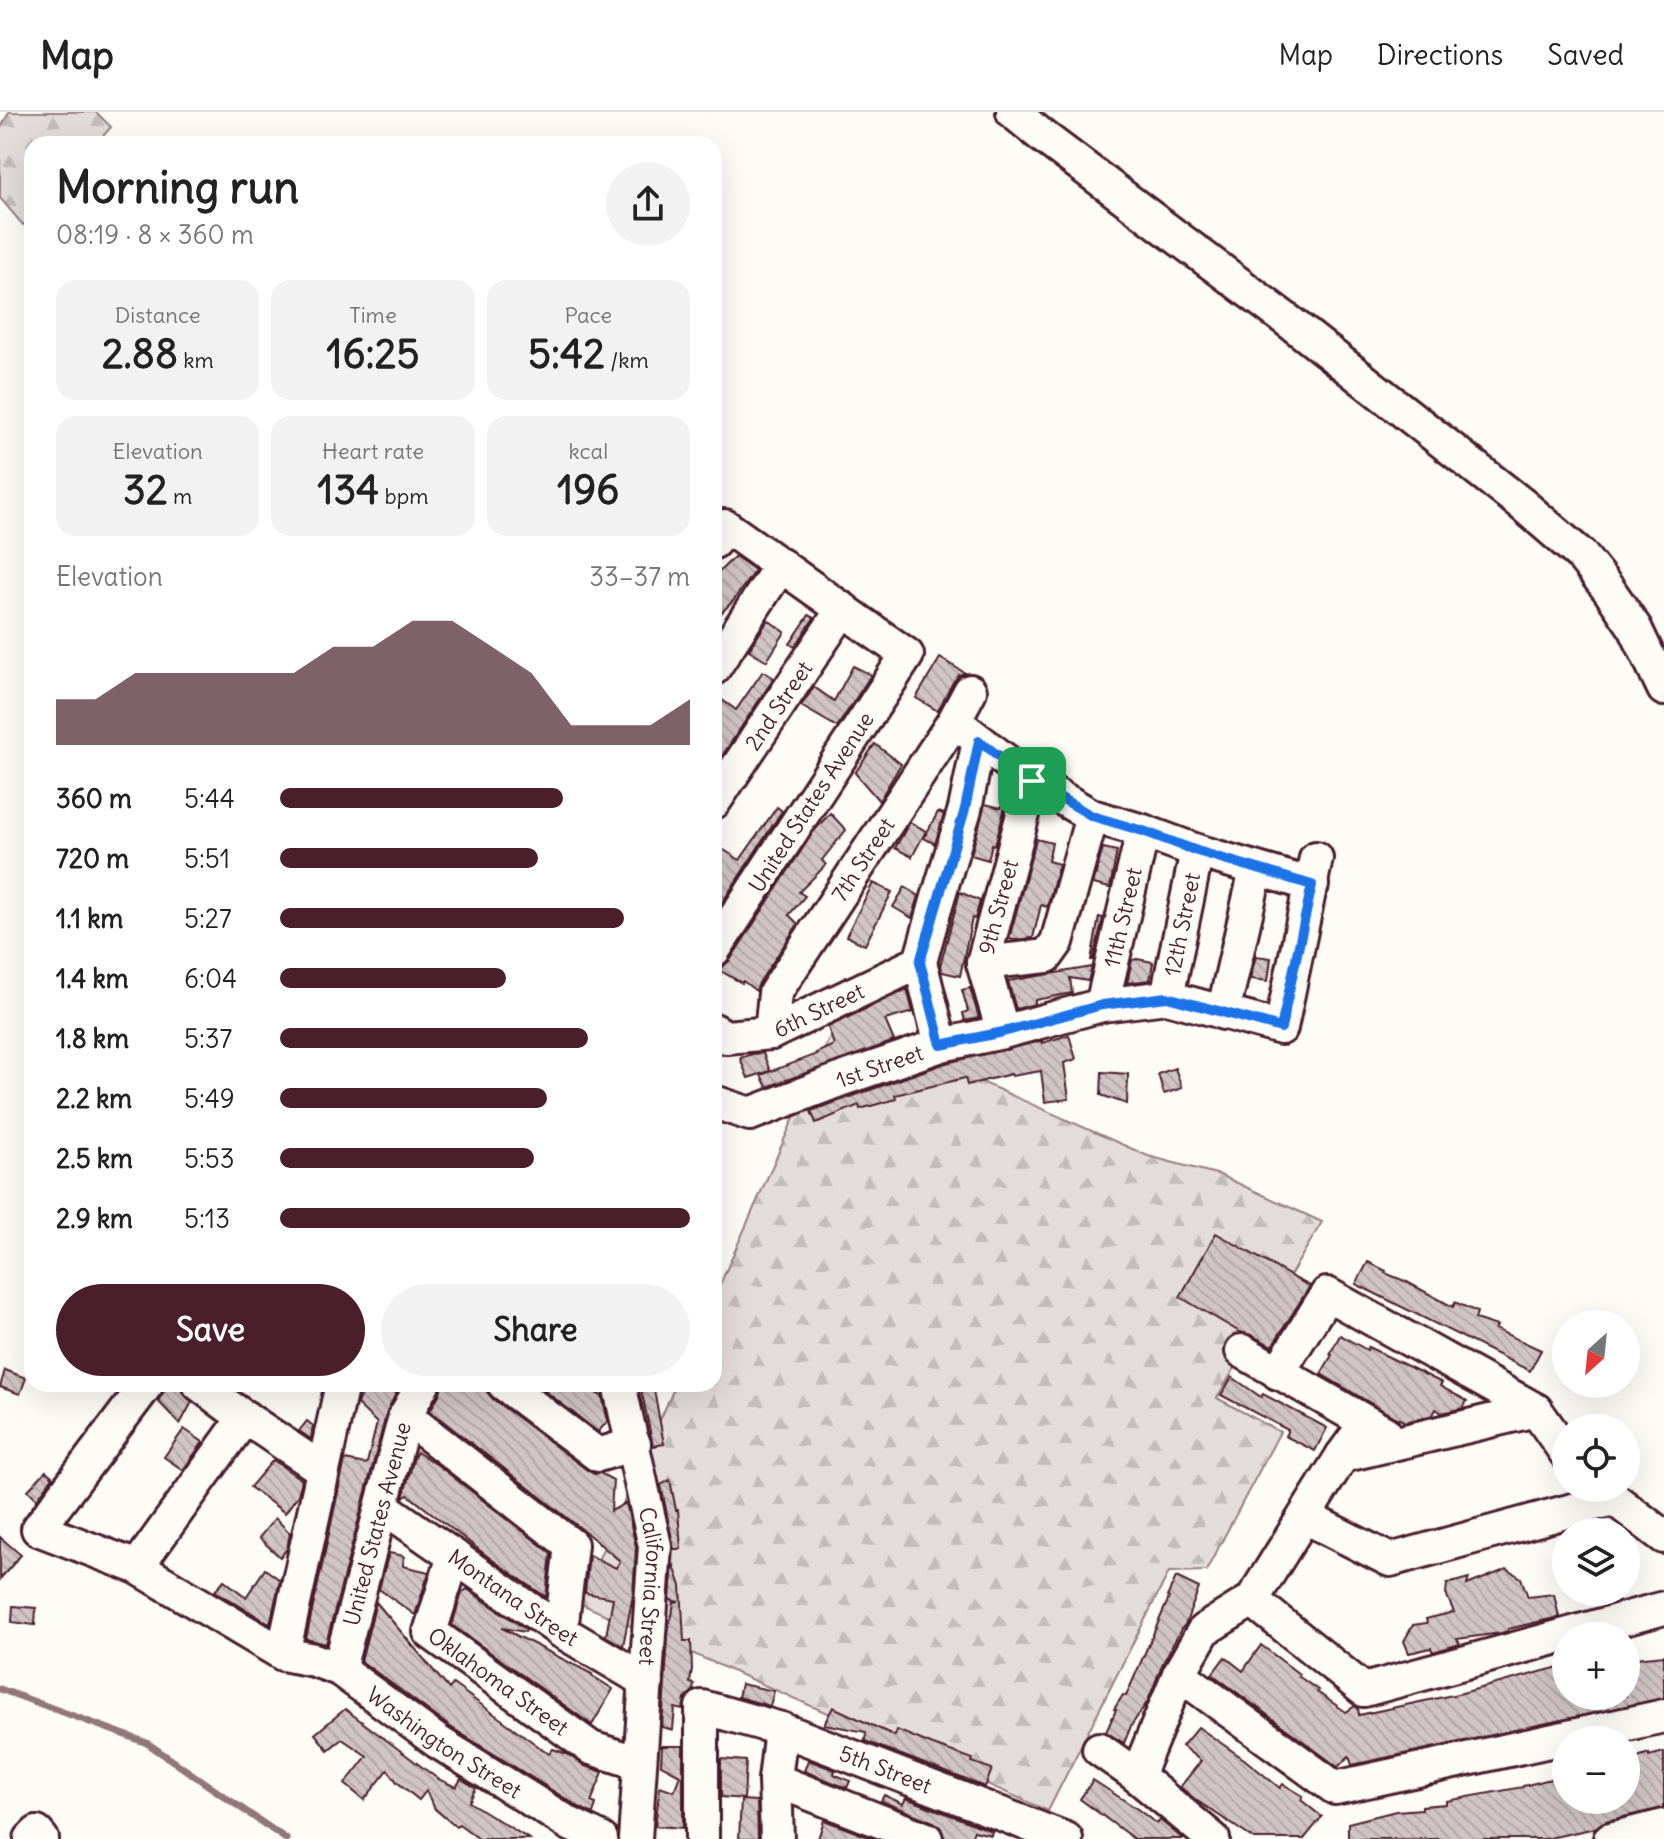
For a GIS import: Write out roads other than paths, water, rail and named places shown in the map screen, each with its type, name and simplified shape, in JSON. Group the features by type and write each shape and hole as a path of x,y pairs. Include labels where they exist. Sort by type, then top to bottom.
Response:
{"street":[{"path":"1013,112 1315,342 1523,505 1581,555 1635,628 1664,689"},
{"path":"722,536 781,565 843,609"},
{"path":"722,656 781,565"},
{"name":"United States Avenue","path":"722,938 907,655 843,609"},
{"name":"2nd Street","path":"722,790 843,609"},
{"name":"7th Street","path":"771,1033 775,993 966,731 970,691"},
{"path":"966,731 1032,781 1092,816 1256,870 1223,1013"},
{"path":"941,1045 920,962 965,809 966,731"},
{"name":"9th Street","path":"1003,1032 983,963 1032,781"},
{"path":"983,963 1047,956 1057,942 1092,816"},
{"name":"11th Street","path":"1102,1005 1143,831"},
{"name":"12th Street","path":"1167,997 1197,851"},
{"name":"1st Street","path":"722,1105 750,1114 941,1045 1102,1005 1167,997 1281,1028 1314,872 1256,870"},
{"name":"6th Street","path":"722,1035 726,1037 771,1033 920,962"},
{"path":"1278,1373 1327,1294 1536,1410 1552,1433"},
{"path":"1242,1351 1404,1443"},
{"name":"Washington Street","path":"141,1392 38,1529 137,1567 283,1654 339,1669 438,1742 570,1824 601,1839"},
{"path":"216,1392 239,1403 323,1470"},
{"path":"283,1654 340,1392"},
{"name":"United States Avenue","path":"339,1669 405,1416 418,1392"},
{"path":"515,1392 598,1455 634,1444"},
{"name":"California Street","path":"621,1392 655,1546 635,1839"},
{"path":"137,1567 239,1403"},
{"path":"1342,1456 1536,1410"},
{"path":"405,1416 571,1545 561,1631"},
{"path":"1137,1776 1179,1674 1204,1630 1252,1600 1366,1423"},
{"path":"1305,1517 1390,1560 1580,1502"},
{"path":"1617,1502 1664,1537"},
{"name":"Montana Street","path":"382,1506 561,1631 647,1682"},
{"name":"Oklahoma Street","path":"454,1556 430,1632 591,1748 639,1763"},
{"path":"1252,1600 1364,1690 1664,1608"},
{"path":"1179,1674 1335,1788 1664,1716"},
{"name":"5th Street","path":"702,1839 702,1707 781,1729 1066,1839"},
{"path":"777,1839 775,1780 781,1729"},
{"path":"1099,1749 1213,1839"},
{"path":"775,1780 926,1839"},
{"path":"1610,1839 1664,1826"},
{"path":"31,1839 37,1833 42,1839"}],"waterway":[{"path":"0,1689 147,1743 286,1839"}]}
